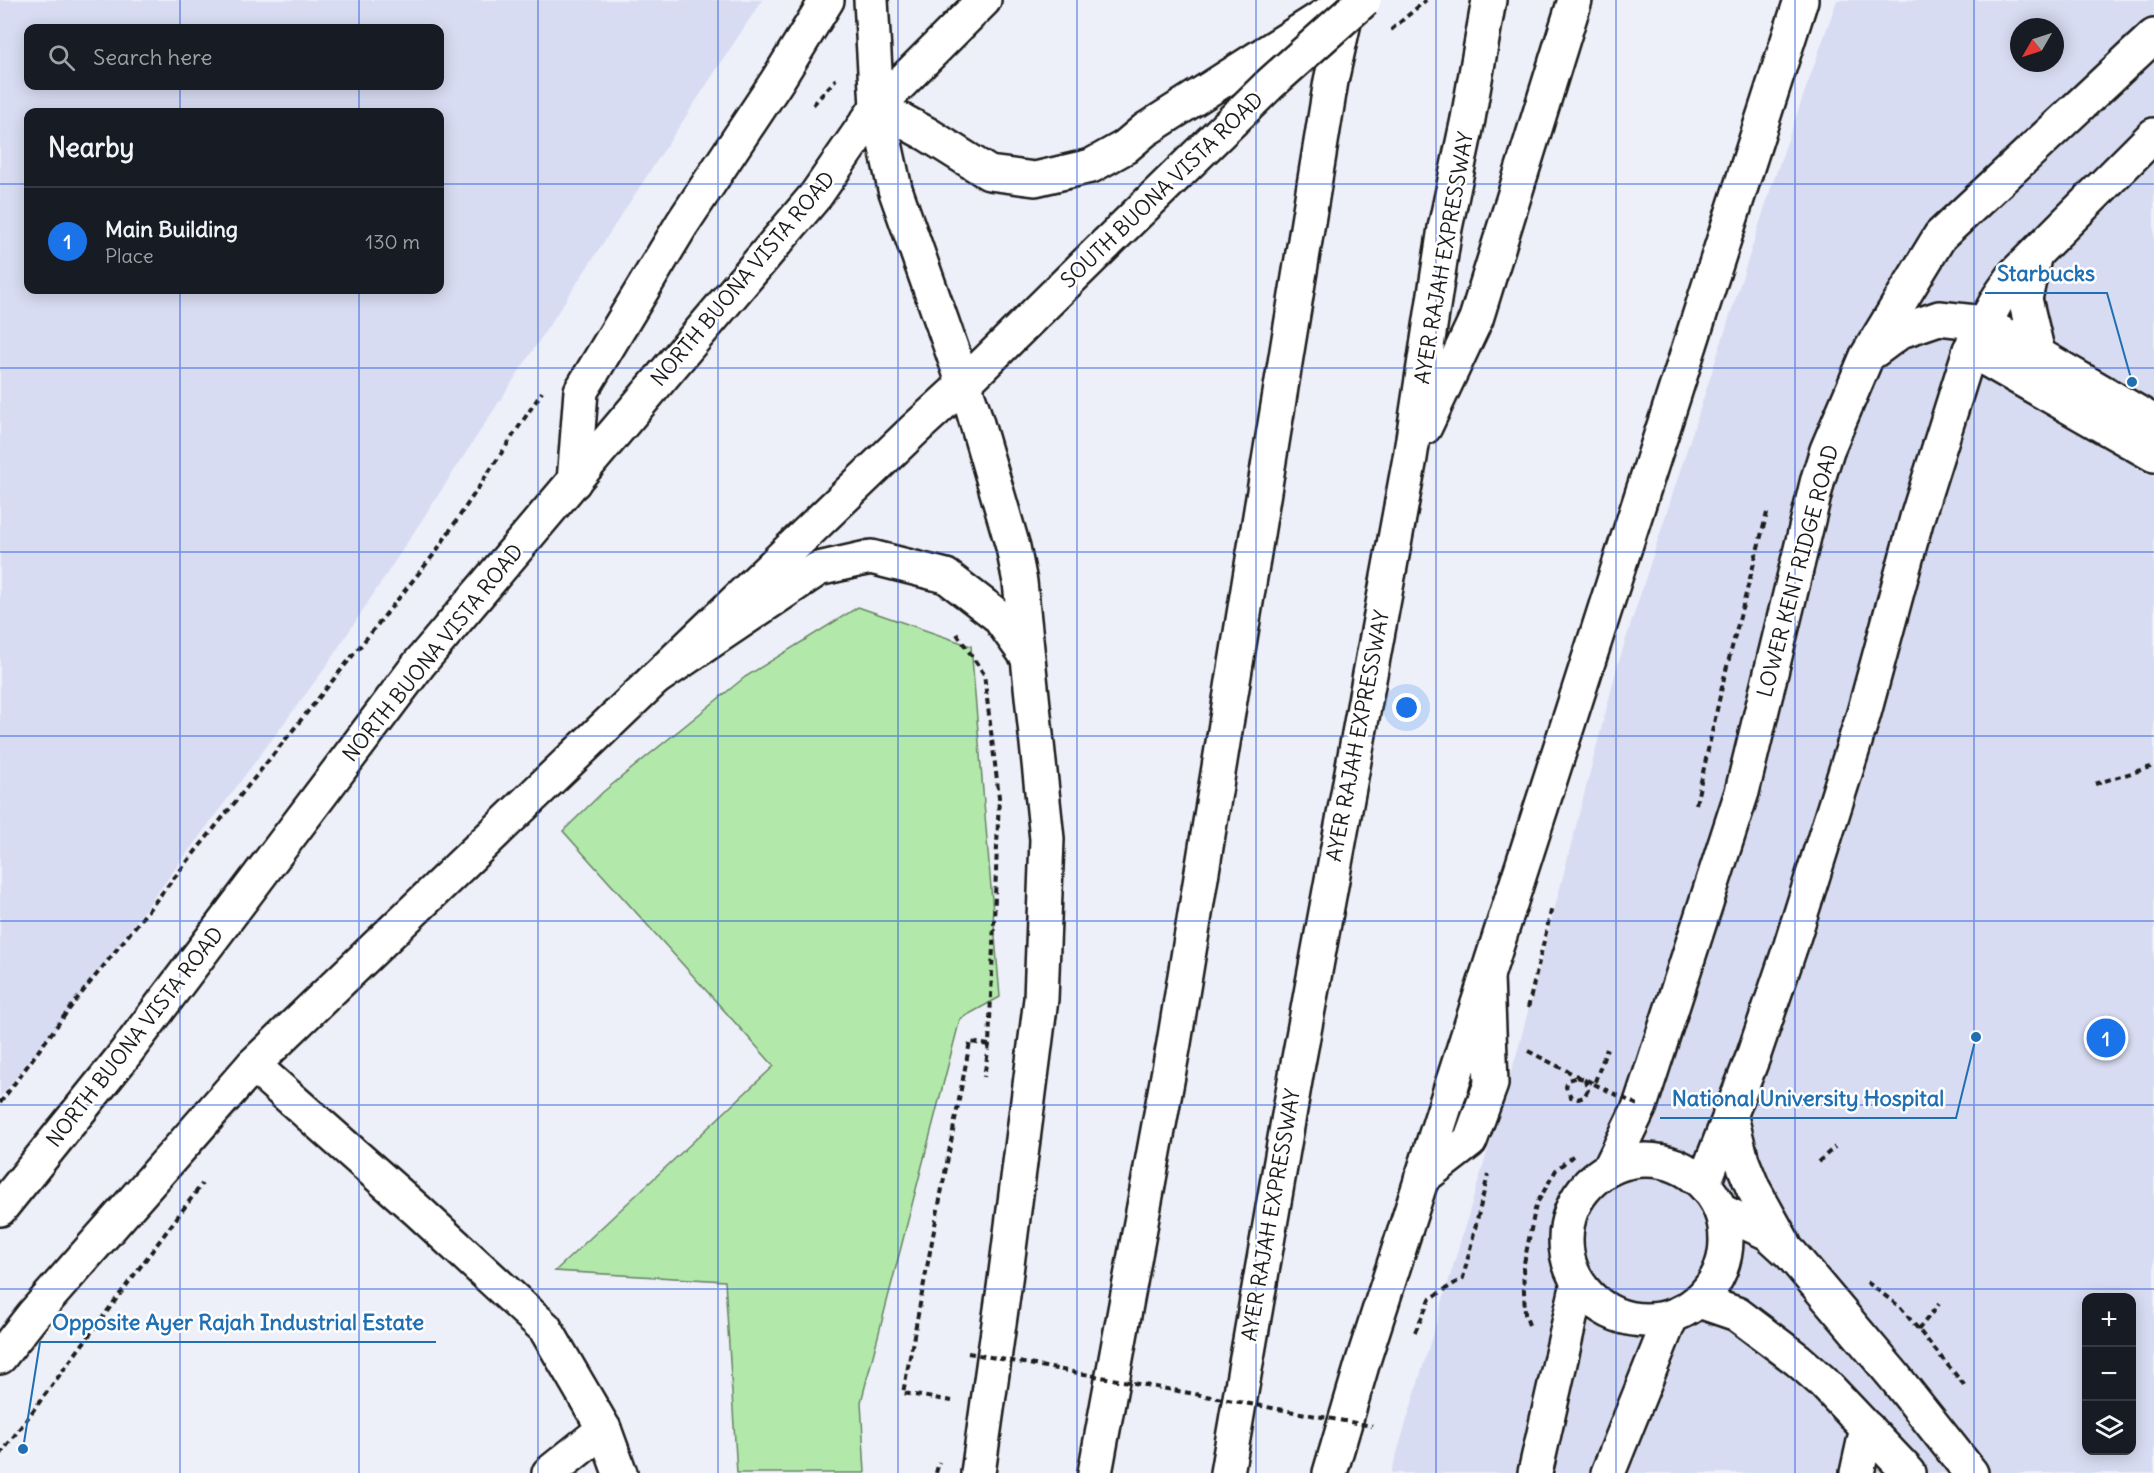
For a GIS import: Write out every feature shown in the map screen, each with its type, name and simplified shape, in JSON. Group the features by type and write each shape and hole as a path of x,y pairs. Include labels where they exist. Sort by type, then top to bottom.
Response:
{"main road":[{"path":"574,482 581,391 682,224 777,81 827,0"},
{"path":"871,0 877,107 894,189 964,384 1013,548 1020,582 1047,839 1041,999 978,1473"},
{"path":"877,107 984,0"},
{"path":"877,107 989,172 1035,178 1091,166 1125,147 1145,130 1349,0"},
{"path":"1095,1473 1174,1043 1331,81 1349,0"},
{"name":"SOUTH BUONA VISTA ROAD","path":"964,384 1270,84 1364,0"},
{"name":"AYER RAJAH EXPRESSWAY","path":"1227,1473 1296,1069 1410,458 1445,228 1468,119 1489,0"},
{"path":"1410,458 1476,319 1575,0"},
{"path":"1330,1473 1421,1179 1800,0"},
{"name":"LOWER KENT RIDGE ROAD","path":"1611,1166 1630,1100 1742,792 1818,479 1827,450 1868,356 1940,236 2154,36"},
{"name":"NORTH BUONA VISTA ROAD","path":"0,1209 121,1059 419,664 816,195 877,107"},
{"path":"1704,1183 1753,1058 1791,945 1864,713 1917,518 1977,337 2014,274 2154,135"},
{"path":"2035,253 2025,299 2038,353"},
{"path":"1868,356 1901,331 1939,318 1977,337 2154,455"},
{"path":"1977,337 2038,353 2154,422"},
{"path":"0,1357 33,1315 253,1065 964,384"},
{"path":"656,678 818,569 871,557 946,576 998,616 1027,657"},
{"path":"253,1065 417,1210 545,1328 604,1429 620,1473"},
{"path":"1730,1113 1742,1161 1753,1188 1791,1254"},
{"name":"LOWER KENT RIDGE ROAD","path":"1635,1160 1660,1160 1683,1168 1704,1183 1721,1211 1727,1244 1719,1275 1700,1301 1671,1317 1635,1320 1603,1309 1578,1284 1567,1258 1565,1230 1573,1204 1589,1182 1611,1166 1635,1160"},
{"path":"1721,1211 1768,1233 1791,1254 1887,1367 1971,1473"},
{"path":"1535,1473 1578,1284"},
{"path":"1700,1301 1737,1314 1798,1360 1822,1381 1906,1470 1942,1436"},
{"path":"1608,1473 1671,1317"},
{"path":"1857,1473 1867,1428"},
{"path":"549,1473 604,1429"}],"path":[{"path":"0,1103 80,995 435,553 544,388"},
{"path":"1694,813 1724,678 1767,513"},
{"path":"956,633 984,675 999,797 989,1044 984,1077"},
{"path":"2095,784 2154,766"},
{"path":"951,1411 953,1401 903,1393 970,1042 989,1044"},
{"path":"1594,1084 1606,1049"},
{"path":"1576,1076 1630,1100"},
{"path":"1576,1076 1582,1077 1588,1086 1584,1097 1578,1099 1570,1098 1566,1087 1568,1080 1576,1076"},
{"path":"1818,1162 1835,1147"},
{"path":"1556,1376 1534,1339 1525,1314 1523,1269 1536,1205 1556,1170 1580,1151"},
{"path":"0,1455 205,1180"},
{"path":"1411,1341 1430,1299 1463,1278"},
{"path":"1865,1281 1900,1307 1965,1386"},
{"path":"1918,1330 1939,1304"},
{"path":"968,1353 1372,1426"},
{"path":"936,1473 941,1452"}],"shaded area":[{"path":"0,0 762,0 325,668 40,1050 0,1097"},
{"path":"1837,0 2154,0 2154,1473 1391,1473 1519,1046 1618,664 1772,185"}],"green space":[{"path":"858,607 971,646 1000,997 960,1019 861,1402 865,1473 737,1473 725,1281 555,1271 774,1066 563,831 603,792 745,677"}],"place":[{"name":"Starbucks","path":"2132,382"},
{"name":"National University Hospital","path":"1976,1037"},
{"name":"Main Building","path":"2106,1038"},
{"name":"Opposite Ayer Rajah Industrial Estate","path":"23,1449"}]}
